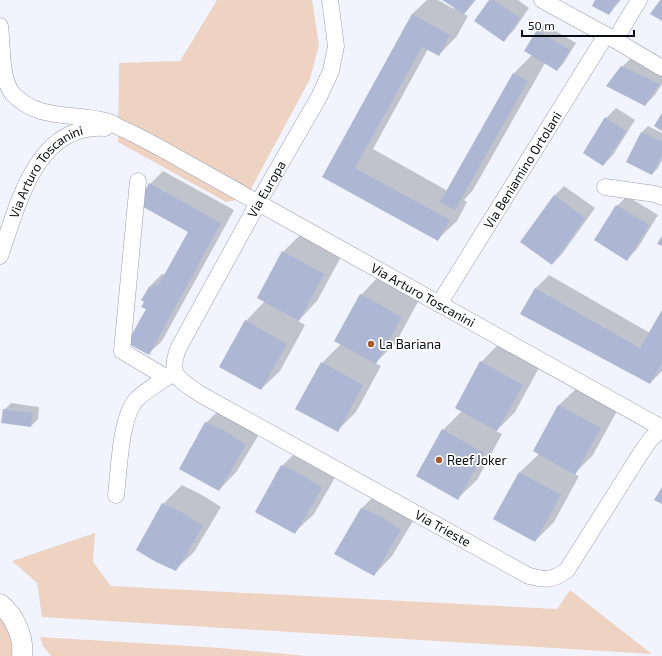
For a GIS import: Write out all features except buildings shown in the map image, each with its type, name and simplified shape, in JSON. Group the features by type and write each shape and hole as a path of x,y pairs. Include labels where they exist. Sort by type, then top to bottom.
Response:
{"main road":[{"path":"0,604 11,616 18,628 22,642 23,655"}],"street":[{"name":"Via Europa","path":"171,375 174,360 179,347 332,72 336,46 330,0"},
{"path":"542,0 662,68"},
{"name":"Via Beniamino Ortolani","path":"439,304 611,38 639,0"},
{"name":"Via Arturo Toscanini","path":"0,26 2,77 5,84 13,94 36,110 50,114 78,116 109,122 132,133 176,156 662,428"},
{"name":"Via Arturo Toscanini","path":"0,256 30,176 37,164 50,149 61,138 69,133 83,129 98,127 122,129"},
{"name":"Via Trieste","path":"138,181 122,351 179,379 200,394 529,576 543,579 556,578 567,570 639,456 650,440 662,428"},
{"path":"605,187 655,194 662,197"},
{"path":"116,495 122,440 129,414 136,400 171,375"}],"shaded area":[{"path":"217,0 312,0 319,45 310,79 246,198 226,202 118,142 119,63 180,61"},
{"path":"95,533 93,562 111,586 557,609 570,590 652,654 42,617 37,583 12,561"},
{"path":"0,609 11,623 17,656 0,656"},
{"path":"40,637 221,648 307,656 51,656 43,646"}],"place":[{"name":"La Bariana","path":"371,344"},
{"name":"Reef Joker","path":"439,460"}]}
